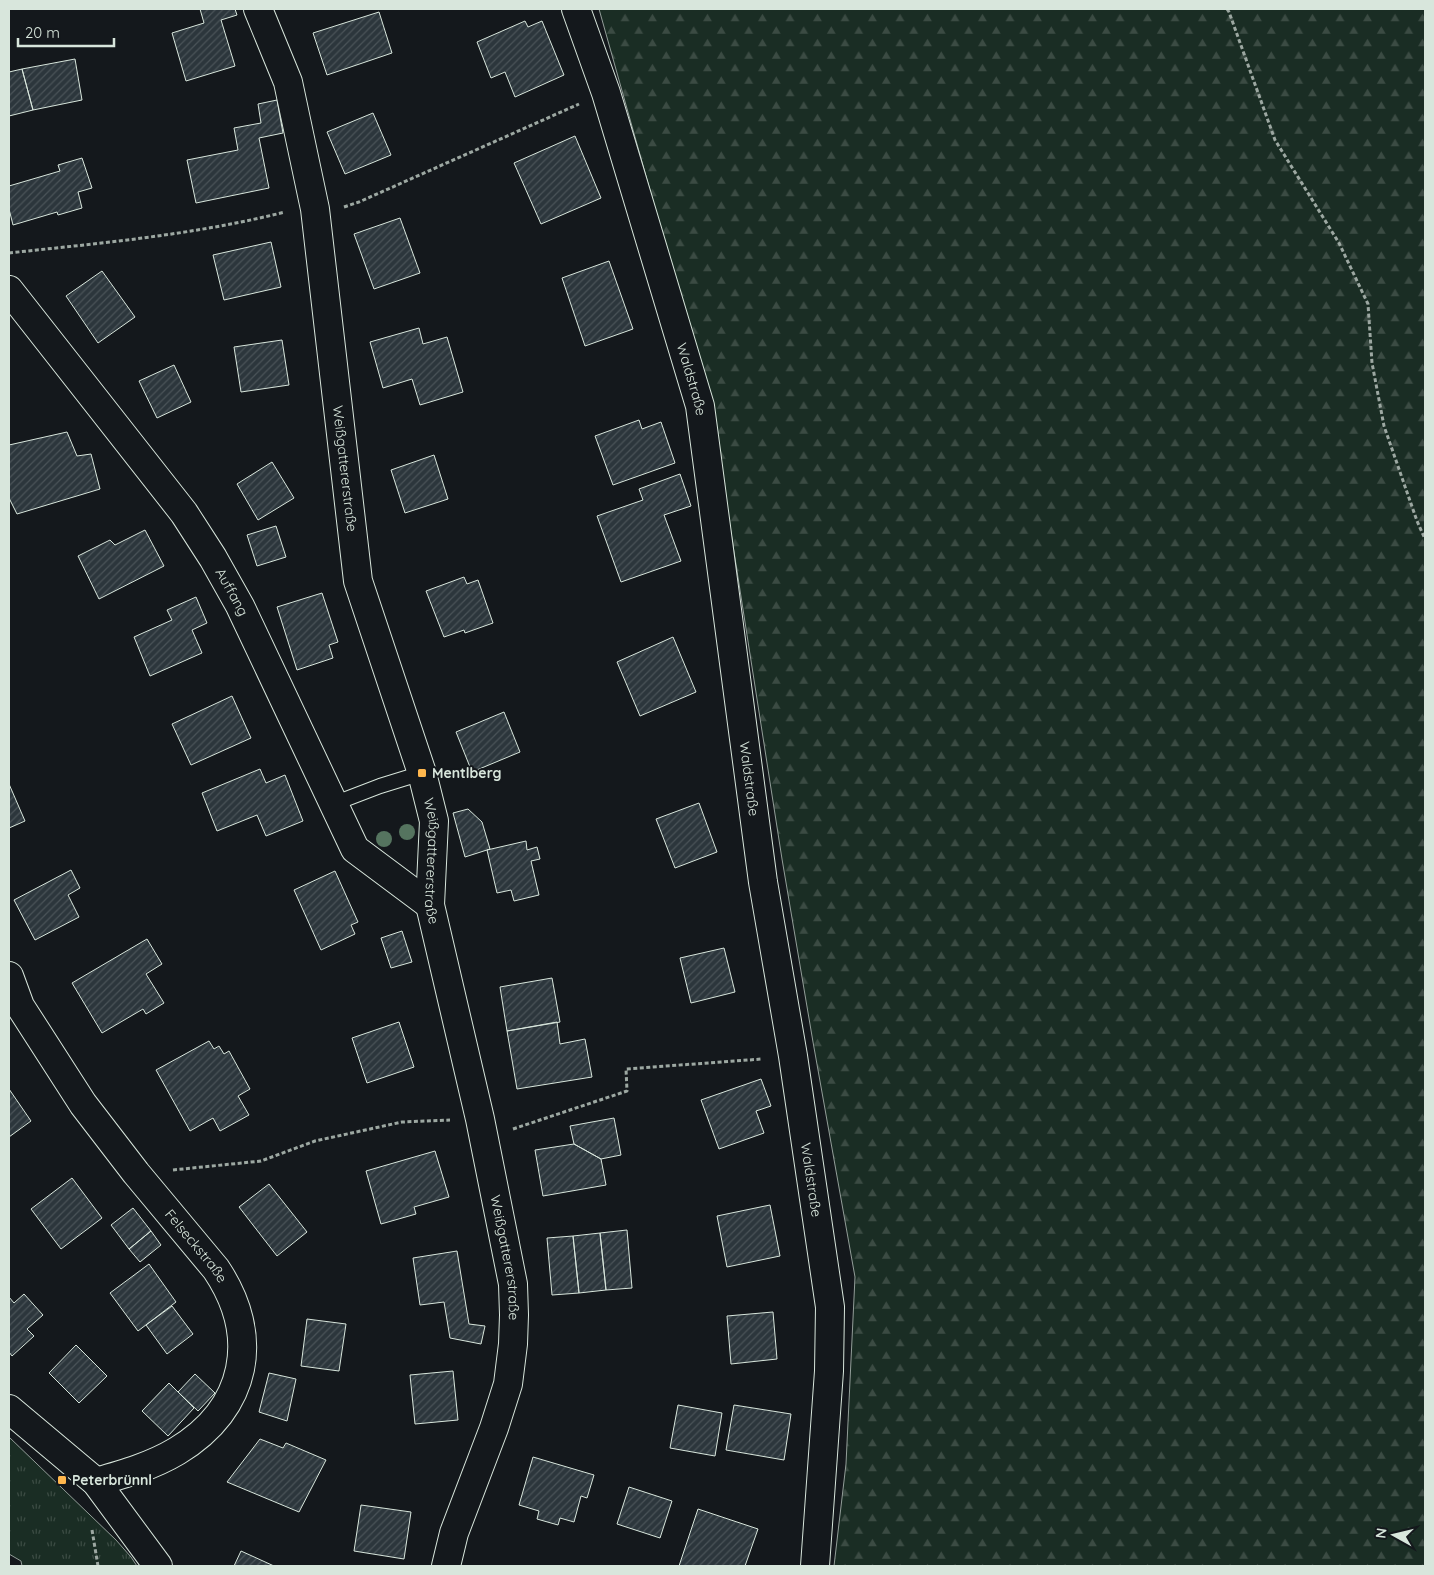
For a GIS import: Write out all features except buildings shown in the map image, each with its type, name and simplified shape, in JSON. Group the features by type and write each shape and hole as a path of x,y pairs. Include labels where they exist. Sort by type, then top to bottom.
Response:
{"street":[{"name":"Weißgattererstraße","path":"258,9 288,82 315,210 358,581 422,773 434,821 430,905 480,1119 513,1284 513,1344 508,1384 502,1406 454,1533 446,1566"},
{"name":"Waldstraße","path":"576,9 606,92 700,406 763,882 793,1056 830,1307 829,1371 815,1566"},
{"name":"Auffang","path":"9,290 184,513 213,558 240,606 355,849 430,905"},
{"name":"Felseckstraße","path":"9,976 20,1006 52,1058 107,1137 216,1269 226,1284 239,1316 242,1331 242,1359 239,1376 228,1403 216,1419 201,1434 159,1461 96,1482"},
{"path":"9,1409 96,1482 158,1566"}],"lane":[{"path":"333,804 380,786 422,773"}],"path":[{"path":"1227,9 1275,140 1339,243 1368,304 1372,363 1384,426 1425,539"},
{"path":"136,1173 261,1161 315,1141 402,1122 480,1119 500,1134 627,1090 626,1069 793,1056"}],"green space":[{"path":"599,9 1425,9 1425,1566 834,1566 846,1464 855,1277 782,859 712,411"},
{"path":"9,1437 116,1540 137,1566 22,1566 21,1561 9,1554"}],"place":[{"name":"Mentlberg","path":"422,773"},
{"name":"Peterbrünnl","path":"62,1480"}]}
